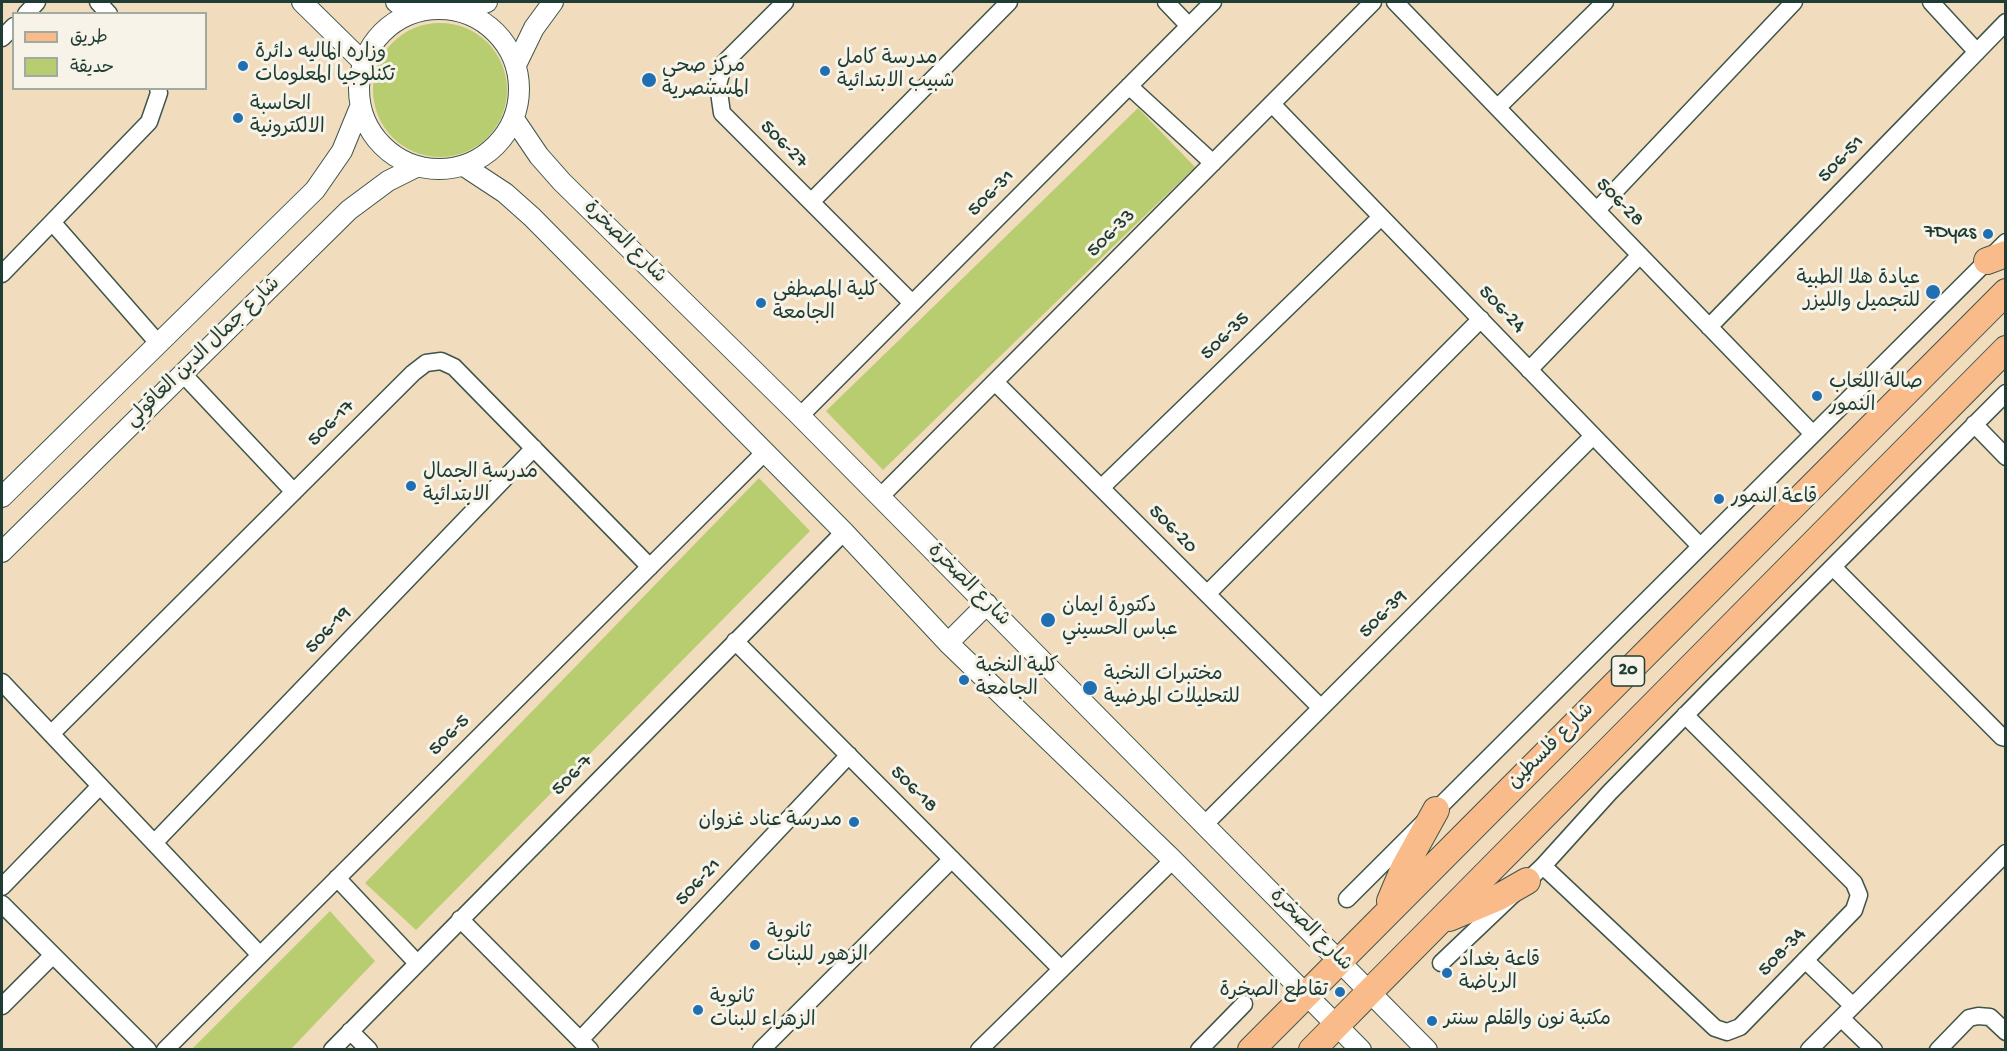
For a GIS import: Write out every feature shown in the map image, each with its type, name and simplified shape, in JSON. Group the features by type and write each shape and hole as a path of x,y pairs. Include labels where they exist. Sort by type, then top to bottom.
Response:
{"main road":[{"name":"شارع فلسطين","path":"1251,1050 2006,292"},
{"name":"20","path":"1312,1050 2006,349"},
{"path":"1383,916 1404,868 1436,810"},
{"path":"1440,921 1470,910 1535,874"}],"street":[{"path":"302,2 363,62"},
{"path":"462,12 486,2"},
{"path":"516,65 534,28 553,2"},
{"name":"506-27","path":"785,2 724,63 718,85 722,113 912,303"},
{"path":"811,202 1009,2"},
{"path":"1166,2 1189,26"},
{"name":"506-31","path":"800,416 1214,2"},
{"name":"506-33","path":"880,497 1373,2"},
{"name":"506-28","path":"1395,2 1813,434"},
{"path":"1498,107 1605,2"},
{"path":"1597,210 1794,2"},
{"path":"1931,2 1977,51"},
{"path":"403,8 445,9 462,12 480,20 495,32 507,47 516,65 519,92 514,119 502,139 485,156 464,166 440,171 416,167 396,159 380,145 367,127 360,107 358,84 363,62 374,41 403,8"},
{"name":"506-51","path":"1709,327 2006,22"},
{"path":"1129,86 1213,163"},
{"path":"2,274 149,122 158,90"},
{"name":"506-24","path":"1272,104 1700,546"},
{"name":"شارع جمال الدين العاقولي","path":"2,497 315,190 342,151 360,107"},
{"name":"شارع الصخرة","path":"514,119 538,156 562,182 800,416 1427,1050"},
{"path":"464,166 505,193 532,217 844,532 948,643 1173,860 1361,1050"},
{"name":"شارع جمال الدين العاقولي","path":"2,552 350,210 388,181 416,167"},
{"name":"506-35","path":"1101,488 1381,217"},
{"path":"53,223 158,343"},
{"path":"1347,899 1813,434 1996,257 2006,242"},
{"path":"1529,370 1640,255"},
{"path":"1207,594 1480,319"},
{"name":"506-17","path":"51,734 413,373 426,363 441,362 454,367 650,567"},
{"path":"183,374 294,492"},
{"name":"506-20","path":"995,382 1321,708"},
{"path":"1441,963 1535,874 1685,715 2006,393"},
{"path":"1974,424 2006,457"},
{"name":"506-39","path":"1205,824 1593,436"},
{"name":"506-19","path":"154,843 534,448"},
{"name":"506-5","path":"165,1050 764,453"},
{"name":"506-7","path":"332,1050 844,532"},
{"path":"1833,567 2002,737 2006,738"},
{"path":"948,643 987,604"},
{"name":"506-18","path":"735,641 1061,969"},
{"path":"2,682 260,955"},
{"name":"508-34","path":"1535,874 1715,1028 1727,1032 1740,1027 1854,910 1859,895 1854,883 1685,715"},
{"name":"506-21","path":"585,1045 849,755"},
{"path":"2,887 100,786"},
{"path":"1809,1050 2006,853"},
{"path":"761,1050 952,859"},
{"path":"979,1050 1173,860"},
{"path":"337,878 417,963"},
{"path":"2,904 148,1050"},
{"path":"460,919 585,1045"},
{"path":"2,1006 53,955"},
{"path":"1805,960 1874,1050"},
{"path":"1199,1050 1244,1004"},
{"path":"1938,1050 1969,1018 1990,1017 2006,1032"},
{"path":"350,1031 369,1050"}],"green space":[{"path":"440,23 465,28 487,43 502,65 507,90 502,115 487,137 465,152 440,157 415,152 393,137 378,115 373,90 378,65 393,43 415,28"},
{"path":"1138,108 1195,167 883,470 826,411"},
{"path":"759,478 810,531 416,930 365,883"},
{"path":"330,911 375,961 291,1049 192,1049"}],"place":[{"name":"وزاره الماليه دائرة تكنلوجيا المعلومات","path":"243,66"},
{"name":"مدرسة كامل شبيب الابتدائية","path":"825,71"},
{"name":"مركز صحي المستنصرية","path":"649,80"},
{"name":"الحاسبة الالكترونية","path":"238,118"},
{"name":"7Dyas","path":"1988,234"},
{"name":"عيادة هلا الطبية للتجميل والليزر","path":"1933,292"},
{"name":"كلية المصطفى الجامعة","path":"761,303"},
{"name":"صالة اللعاب النمور","path":"1817,396"},
{"name":"مدرسة الجمال الابتدائية","path":"411,486"},
{"name":"قاعة النمور","path":"1719,499"},
{"name":"دكتورة ايمان عباس الحسيني","path":"1048,620"},
{"name":"كلية النخبة الجامعة","path":"964,680"},
{"name":"مختبرات النخبة للتحليلات المرضية","path":"1090,688"},
{"name":"مدرسة عناد غزوان","path":"854,822"},
{"name":"ثانوية الزهور للبنات","path":"755,945"},
{"name":"قاعة بغداد الرياضة","path":"1447,973"},
{"name":"تقاطع الصخرة","path":"1340,992"},
{"name":"ثانوية الزهراء للبنات","path":"698,1010"},
{"name":"مكتبة نون والقلم سنتر","path":"1432,1021"}]}
